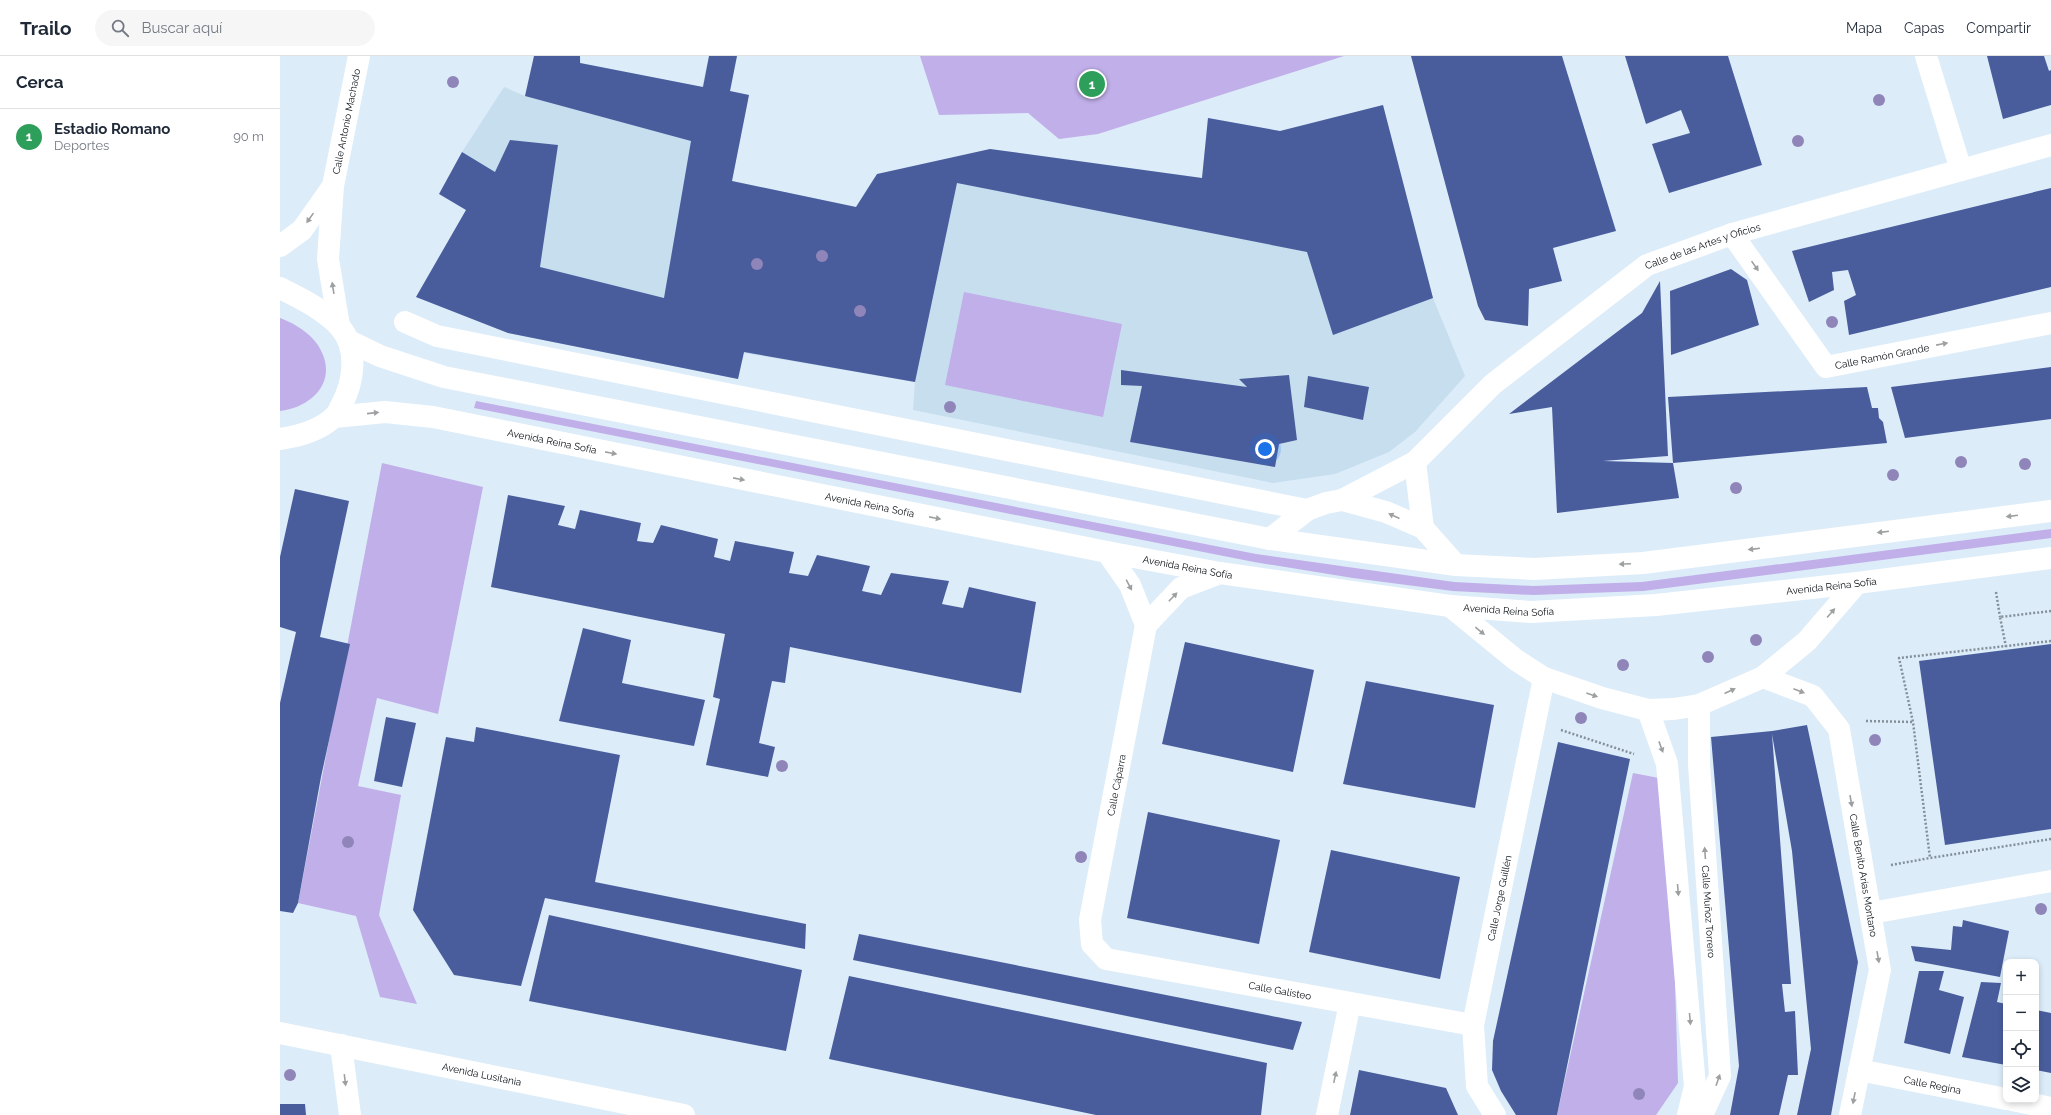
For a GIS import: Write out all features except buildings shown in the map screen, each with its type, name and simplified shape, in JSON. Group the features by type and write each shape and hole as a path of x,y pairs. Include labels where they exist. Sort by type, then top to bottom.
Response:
{"main road":[{"name":"Calle Antonio Machado","path":"334,417 348,393 354,364 344,334 328,259 333,186 359,56"},
{"path":"1926,56 1961,170"},
{"name":"Calle de las Artes y Oficios","path":"1342,500 1415,462 1493,384 1647,265 1732,234 2051,145"},
{"name":"Calle Antonio Machado","path":"280,246 302,230 333,186"},
{"name":"Calle Ramón Grande","path":"1732,234 1826,367 2051,323"},
{"path":"280,288 309,302 344,334 380,356 444,377 1270,539 1456,565 1534,569 1643,563 2051,511"},
{"path":"405,322 437,336 1308,510"},
{"name":"Avenida Reina Sofía","path":"334,417 385,412 433,417 1220,573 1450,606 1531,612 1656,605 2051,558"},
{"path":"280,438 314,432 334,417"},
{"path":"1415,462 1423,528"},
{"path":"1270,539 1308,510 1326,503 1342,500 1386,512 1423,528 1456,565"},
{"path":"1108,552 1130,585 1146,625 1181,588 1220,573"},
{"path":"1450,606 1516,660 1544,678 1602,698 1648,710 1674,710 1699,705 1763,677 1807,641 1857,582"},
{"name":"Calle Cáparra","path":"1092,944 1090,920 1146,625"},
{"name":"Calle Benito Arias Montano","path":"1763,677 1813,696 1839,729 1880,970 1850,1115"},
{"name":"Calle Jorge Guillén","path":"1495,1115 1477,1086 1473,1025 1544,678"},
{"name":"Calle Muñoz Torrero","path":"1699,705 1699,764 1720,1076 1702,1115"},
{"path":"1648,710 1667,764 1695,1086 1688,1115"},
{"path":"1871,913 2051,881"},
{"name":"Calle Galisteo","path":"1092,944 1106,959 1473,1025"},
{"path":"1326,1115 1350,1003"},
{"name":"Avenida Lusitania","path":"280,1033 684,1115"},
{"path":"341,1045 350,1115"},
{"name":"Calle Regina","path":"1859,1070 2003,1098"},
{"path":"2027,1103 2051,1108"}],"path":[{"path":"2006,647 2000,618 2051,611"},
{"path":"1930,858 1913,722 1899,658 2051,641"},
{"path":"1833,720 1913,722"},
{"path":"1535,721 1667,764"},
{"path":"1894,864 2051,839"}],"shaded area":[{"path":"534,56 580,56 581,63 702,87 709,56 737,56 730,91 749,95 732,181 856,207 874,178 990,149 1202,178 1208,118 1280,131 1383,105 1433,298 1465,376 1415,432 1389,452 1335,474 1273,483 913,410 915,382 744,353 738,379 508,333 416,297 466,210 462,152 504,87 525,96"},
{"path":"920,56 1344,56 1098,134 1059,139 1028,113 939,115"},
{"path":"964,292 1122,324 1103,417 945,385"},
{"path":"280,318 297,326 316,342 324,359 326,370 324,381 312,398 303,404 280,411"},
{"path":"476,401 1256,554 1454,582 1533,586 1642,582 2051,529 2051,538 1643,591 1533,595 1453,591 1353,578 1254,562 474,408"},
{"path":"382,463 483,487 438,714 377,698 358,786 401,795 379,915 417,1004 380,997 356,916 298,903"},
{"path":"1633,773 1669,780 1678,1083 1656,1115 1557,1115"}],"place":[{"name":"Estadio Romano","path":"1092,84"}]}
